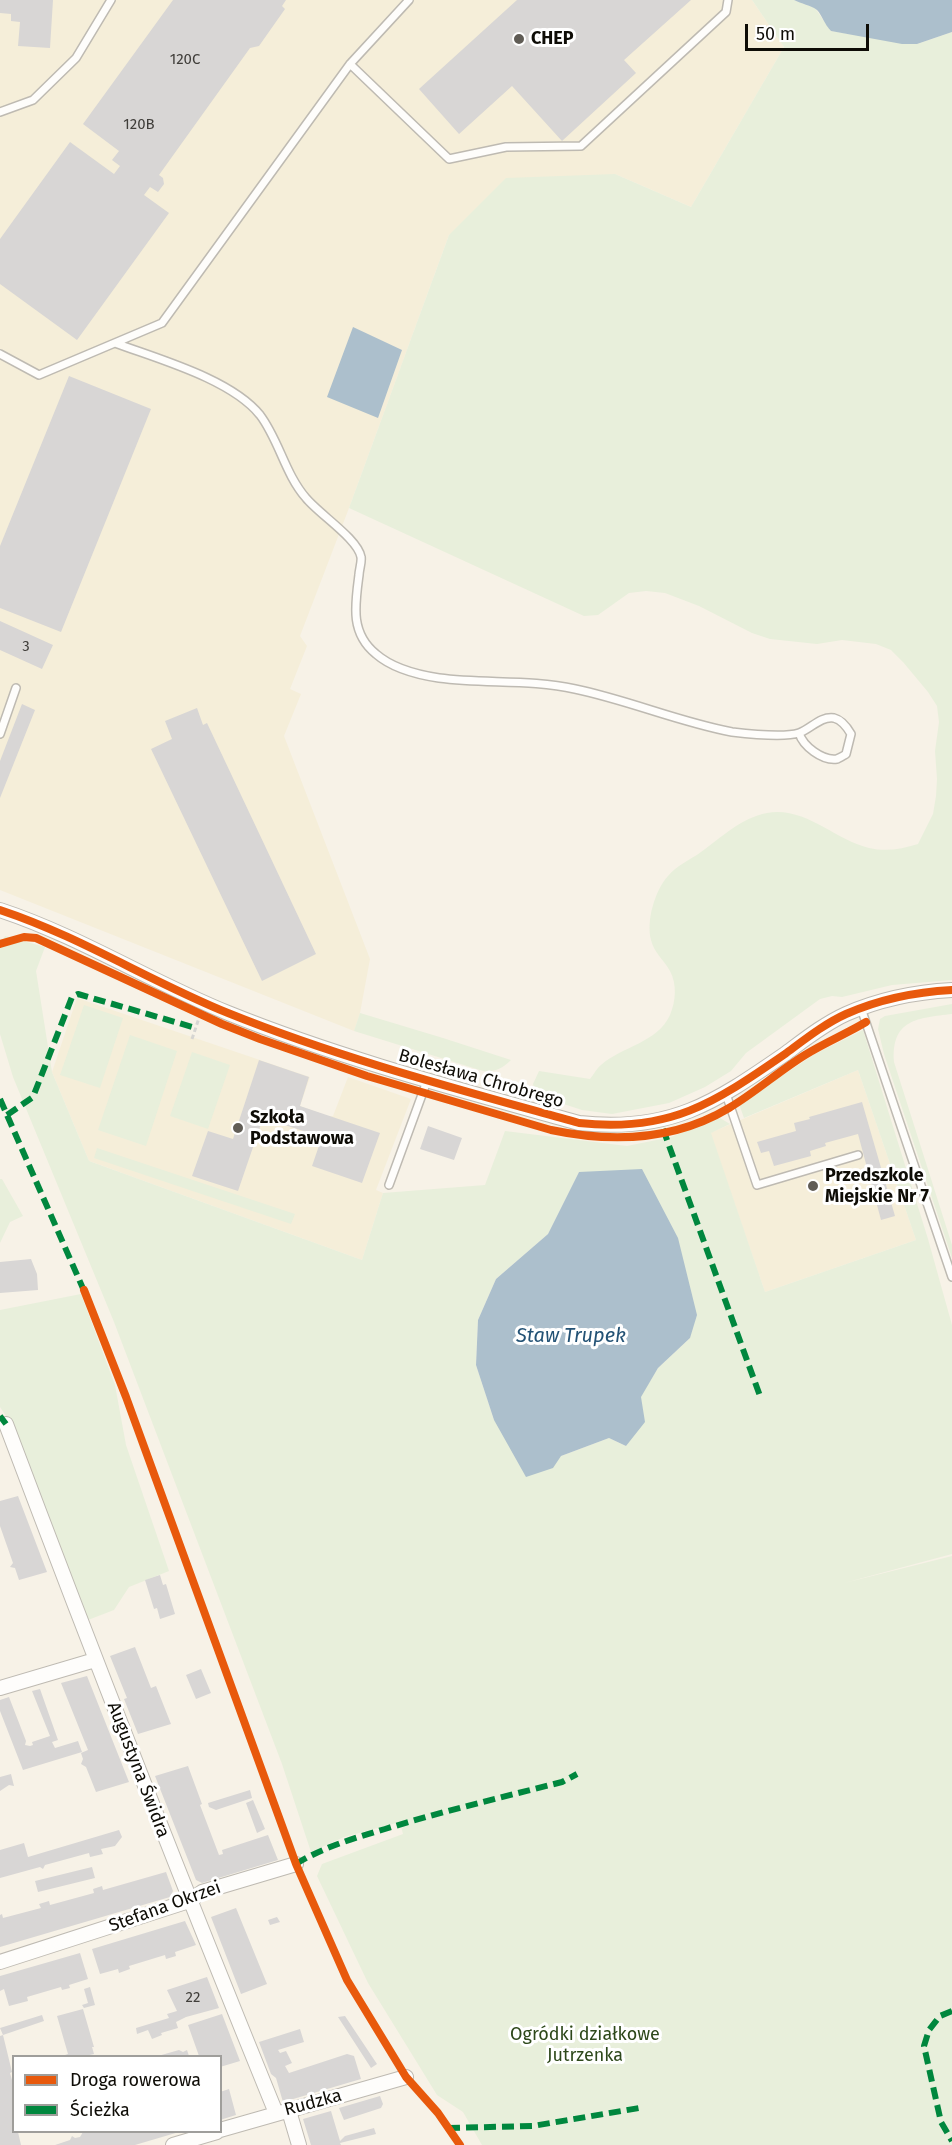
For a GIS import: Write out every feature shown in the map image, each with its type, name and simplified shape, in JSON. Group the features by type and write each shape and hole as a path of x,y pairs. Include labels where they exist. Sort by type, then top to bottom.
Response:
{"street":[{"name":"Bolesława Chrobrego","path":"0,910 71,939 227,1012 356,1059 427,1081 579,1122 602,1125 661,1120 681,1114 726,1094 844,1015 904,995 952,990"},
{"name":"Augustyna Świdra","path":"6,1424 189,1901 282,2112 299,2145"},
{"path":"0,1688 95,1660"},
{"name":"Stefana Okrzei","path":"0,1962 189,1901 202,1892 296,1864"},
{"name":"Rudzka","path":"222,2130 406,2077"},
{"name":"Rudzka","path":"173,2145 212,2133"}],"lane":[{"path":"0,112 33,100 76,58 111,0"},
{"path":"0,354 39,375 162,323 350,64 409,0"},
{"path":"350,64 449,159 506,147 581,146 726,12 728,0"},
{"path":"115,343 207,379 238,395 261,417 294,482 304,496 356,546 361,558 355,610 356,627 363,641 377,655 391,663 431,676 573,688 715,729 752,735 799,733 824,718 835,718 845,724 851,734 846,754 838,759 826,757 811,750 802,741 799,733"},
{"path":"0,734 16,688"},
{"path":"861,1008 952,1277"},
{"path":"389,1185 427,1081"},
{"path":"726,1094 758,1185 858,1155"}],"path":[{"path":"190,1008 204,1015 192,1039"}],"shaded area":[{"path":"0,0 752,0 784,47 691,207 615,174 449,235 300,636 307,646 290,689 301,694 284,736 370,959 360,1013 354,1031 0,890"},
{"name":"Szkoła Podstawowa","path":"77,998 310,1077 300,1106 328,1116 333,1116 348,1077 411,1099 376,1190 383,1193 362,1260 89,1161 52,1072"},
{"name":"Przedszkole Miejskie Nr 7","path":"858,1070 916,1240 765,1292 710,1133"}],"green space":[{"path":"752,0 794,0 815,8 831,31 917,44 952,32 952,980 892,985 842,997 832,996 820,999 746,1053 731,1071 705,1087 669,1103 612,1114 582,1110 542,1097 535,1091 533,1084 539,1071 590,1079 600,1066 657,1032 670,1015 675,987 670,971 652,945 650,932 651,915 656,897 668,876 724,834 749,819 767,813 794,814 869,848 882,850 918,844 933,814 936,796 935,751 939,722 937,706 903,662 891,650 876,644 842,640 817,644 770,639 752,633 699,606 665,593 646,591 629,593 598,615 584,616 349,508 449,235 506,178 615,174 691,207 784,47"},
{"name":"Ogródki działkowe Jutrzenka","path":"5,936 45,947 36,971 52,1072 89,1161 362,1260 383,1193 485,1185 505,1131 627,1146 671,1137 720,1118 730,1124 711,1133 765,1292 916,1240 858,1070 744,1118 739,1104 815,1054 863,1030 928,1239 952,1325 952,1554 844,1583 952,1556 952,2145 482,2145 463,2112 437,2095 368,1983 317,1876 322,1864 403,1834 400,1822 344,1837 311,1852 282,1764 114,1322 13,1077 0,1034 0,946","holes":["579,1172 690,1338 658,1368 640,1397 626,1446 609,1438 561,1456 494,1420 476,1365 478,1320 496,1279 548,1234"]},
{"path":"952,1004 952,1014 918,1020 902,1029 894,1048 894,1062 952,1245 952,1258 884,1054 878,1029 880,1019 885,1016"},
{"path":"84,1005 123,1018 100,1088 60,1075"},
{"path":"360,1013 511,1060 498,1069 483,1071 354,1031"},
{"path":"130,1035 177,1051 146,1146 98,1130"},
{"path":"192,1052 230,1065 208,1129 170,1116"},
{"path":"97,1148 295,1214 291,1224 94,1158"},
{"path":"0,1179 23,1216 10,1222 0,1243"},
{"path":"81,1294 115,1385 126,1445 169,1571 129,1587 114,1610 88,1620 10,1422 0,1407 0,1310"}],"water":[{"path":"794,0 952,0 952,32 917,44 902,44 831,31 817,10"},
{"path":"353,327 402,350 378,418 327,397"},
{"name":"Staw Trupek","path":"642,1169 678,1238 697,1315 690,1338 658,1368 641,1397 645,1422 626,1446 609,1438 561,1456 553,1468 526,1477 494,1420 476,1365 478,1320 496,1279 548,1234 579,1172"}],"building":[{"path":"0,0 53,0 50,48 18,46 20,22 11,21 11,14 0,13"},
{"path":"173,0 286,0 282,6 285,9 259,46 250,48 159,175 163,178 164,184 158,192 150,187 144,195 169,213 77,340 0,284 0,239 70,142 114,174 120,166 112,160 119,151 83,124"},
{"path":"517,0 691,0 624,60 636,73 562,141 512,86 459,134 419,89"},
{"path":"69,376 151,409 61,632 0,608 0,546"},
{"path":"0,621 53,645 42,669 0,650"},
{"path":"22,704 35,710 0,798 0,761"},
{"path":"197,708 203,725 207,723 316,954 262,981 151,749 172,739 165,721"},
{"path":"259,1060 309,1077 300,1106 380,1133 362,1183 312,1166 322,1137 263,1118 238,1191 192,1176 208,1131 233,1139"},
{"path":"862,1102 895,1216 881,1220 858,1134 825,1143 826,1146 810,1151 811,1156 774,1166 769,1151 761,1153 757,1142 796,1131 794,1123 810,1119 809,1117"},
{"path":"428,1126 462,1138 454,1160 420,1149"},
{"path":"31,1259 37,1274 38,1290 0,1293 0,1262"},
{"path":"18,1496 47,1572 19,1580 15,1568 10,1567 13,1563 0,1526 0,1501"},
{"path":"160,1575 163,1585 166,1584 175,1614 160,1619 157,1608 154,1609 145,1580"},
{"path":"135,1647 151,1688 156,1686 171,1724 138,1734 124,1699 127,1698 110,1656"},
{"path":"201,1669 211,1693 196,1699 186,1675"},
{"path":"87,1676 129,1782 96,1792 86,1767 81,1764 83,1759 81,1753 88,1750 61,1683"},
{"path":"40,1689 58,1740 52,1742 55,1748 78,1741 82,1752 23,1770 0,1711 0,1700 9,1697 26,1741 25,1745 30,1746 33,1745 32,1742 50,1736 32,1691"},
{"path":"188,1766 219,1855 223,1854 222,1850 268,1835 278,1860 202,1883 196,1880 155,1776"},
{"path":"11,1774 14,1786 9,1785 0,1791 0,1777"},
{"path":"250,1790 252,1798 216,1810 209,1807 208,1803"},
{"path":"253,1800 265,1829 257,1833 246,1803"},
{"path":"119,1830 122,1837 115,1846 101,1849 103,1854 90,1857 89,1853 45,1865 43,1869 40,1867 0,1878 0,1850 24,1843 28,1857"},
{"path":"92,1867 95,1878 38,1892 35,1881"},
{"path":"166,1872 173,1891 170,1897 0,1947 0,1915 2,1914 3,1918 41,1908 39,1904 49,1901 50,1905 94,1893 93,1889 102,1886 103,1890"},
{"path":"236,1908 267,1984 241,1994 211,1917"},
{"path":"277,1917 280,1922 270,1925 268,1920"},
{"path":"185,1921 196,1945 175,1952 176,1956 166,1959 165,1955 129,1966 130,1969 119,1973 118,1969 100,1974 92,1949"},
{"path":"80,1953 88,1979 69,1985 70,1988 62,1990 61,1987 27,1997 28,2001 9,2006 4,1989 0,1991 0,1976"},
{"path":"207,1977 219,2008 186,2017 176,2022 178,2028 161,2033 162,2035 152,2039 148,2030 137,2034 136,2028 169,2018 167,2014 177,2011 167,1990"},
{"path":"90,1987 95,2005 84,2008 82,2005 88,2003 84,1989"},
{"path":"83,2009 94,2054 65,2055 68,2054 57,2016"},
{"path":"222,2014 240,2061 222,2066 222,2055 199,2055 188,2025"},
{"path":"42,2015 44,2021 3,2035 0,2028"},
{"path":"345,2016 377,2064 371,2068 338,2017"},
{"path":"300,2029 304,2042 278,2050 280,2053 286,2051 292,2063 285,2066 289,2073 347,2054 354,2056 361,2079 283,2102 276,2078 271,2074 259,2042"},
{"path":"3,2035 12,2072 10,2073 12,2133 18,2133 21,2145 0,2145 0,2036"},
{"path":"187,2050 189,2055 162,2055"},
{"path":"229,2089 236,2115 222,2119 222,2091"},
{"path":"380,2096 383,2104 381,2108 344,2120 339,2108"},
{"path":"331,2111 340,2141 345,2136 374,2128 376,2134 340,2143 341,2145 311,2145 303,2119"},
{"path":"82,2133 176,2133 135,2145 55,2145 70,2140 72,2136 80,2137"}],"marked path":[{"path":"7,1115 33,1097 72,997 78,994 196,1028"},
{"path":"0,1099 85,1293"},
{"path":"663,1129 760,1396"},
{"path":"0,1416 6,1424"},
{"path":"296,1864 328,1848 362,1836 451,1810 562,1782 577,1774"},
{"path":"952,2011 940,2016 929,2030 924,2046 941,2122 952,2141"},
{"path":"448,2128 533,2126 639,2108"}],"cycle path":[{"path":"0,910 87,946 199,1001 271,1030 402,1073 579,1123 611,1125 640,1123 690,1111 736,1087 822,1027 846,1014 898,997 952,990"},
{"path":"0,944 24,937 36,938 222,1024 260,1039 367,1076 551,1130 597,1137 665,1133 708,1119 739,1102 805,1055 866,1022"},
{"path":"84,1290 126,1397 296,1864 347,1980 406,2077 438,2113 460,2145"}],"place":[{"name":"CHEP","path":"519,39"},
{"name":"Szkoła Podstawowa","path":"238,1128"},
{"name":"Przedszkole Miejskie Nr 7","path":"813,1186"}]}
